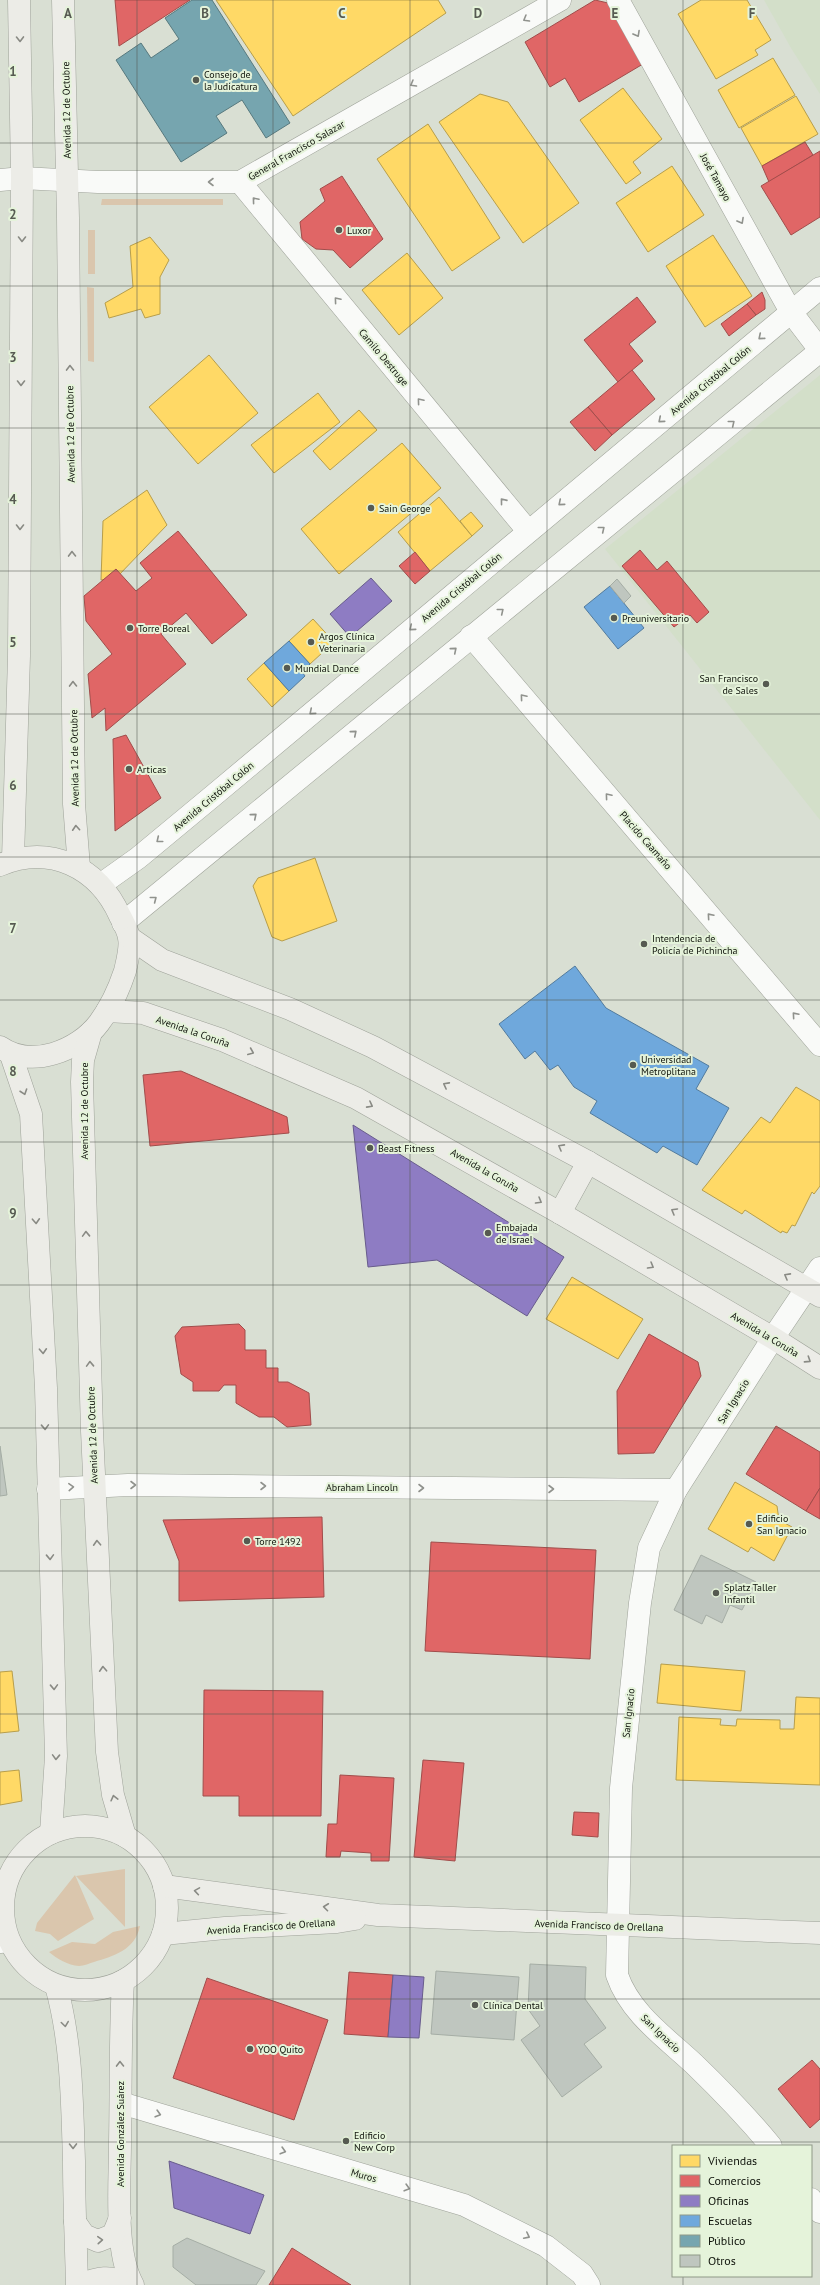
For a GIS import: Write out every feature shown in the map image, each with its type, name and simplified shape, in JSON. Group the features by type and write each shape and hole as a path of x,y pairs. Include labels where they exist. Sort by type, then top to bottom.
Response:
{"main road":[{"path":"6,1051 39,1057 59,1052 91,1032 107,1011 120,988 127,964 126,931 114,902 100,885 79,867 54,858 33,856 6,862 19,656 22,178 19,0"},
{"name":"Avenida 12 de Octubre","path":"63,0 68,180 74,804 79,867"},
{"path":"126,931 162,960 290,1009 373,1047 588,1162 814,1292"},
{"name":"Avenida la Coruña","path":"107,1011 143,1013 222,1040 323,1083 407,1125 773,1338 820,1368"},
{"name":"Avenida 12 de Octubre","path":"91,1032 83,1060 82,1082 94,1486 107,1752 113,1795 125,1836"},
{"path":"6,1051 31,1114 46,1388 56,1756 50,1833"},
{"path":"560,1213 588,1162"},
{"path":"96,1826 125,1836 138,1845 150,1857 159,1871 164,1886 167,1919 163,1934 154,1954 140,1969 123,1981 101,1989 78,1991 56,1986 41,1979 28,1968 4,1941 2,1892 13,1868 29,1848 50,1833 65,1828 96,1826"},
{"name":"Avenida Francisco de Orellana","path":"164,1886 378,1915 618,1926 820,1933"},
{"name":"Avenida Francisco de Orellana","path":"163,1934 225,1928 337,1922 378,1915"},
{"name":"Avenida González Suárez","path":"123,1981 120,2048 120,2218 126,2269 133,2285"},
{"path":"56,1986 64,2016 68,2048 72,2107 78,2285 94,2279 112,2277 128,2285"},
{"path":"75,2222 84,2235 98,2241 112,2235 120,2218"}],"street":[{"name":"General Francisco Salazar","path":"0,180 22,178 240,182 560,0"},
{"name":"José Tamayo","path":"618,0 791,312 820,351"},
{"name":"Camilo Destruge","path":"240,182 528,531"},
{"name":"Avenida Cristóbal Colón","path":"100,885 138,858 214,796 528,531 820,288"},
{"path":"126,931 471,636 820,351"},
{"name":"Placido Caamaño","path":"471,636 820,1045"},
{"name":"San Ignacio","path":"770,2145 718,2088 648,2022 628,1997 617,1975 621,1788 640,1603 649,1548 676,1490 773,1338 814,1292 820,1268"},
{"name":"Abraham Lincoln","path":"48,1489 94,1486 676,1490"},
{"name":"Muros","path":"120,2103 464,2204 546,2246 582,2274 589,2285"},
{"path":"812,2200 820,2212"}],"shaded area":[{"path":"764,0 820,0 820,94 791,48"},
{"path":"102,199 223,199 223,205 101,205"},
{"path":"88,230 95,230 95,274 88,274"},
{"path":"87,287 94,288 94,362 88,361"},
{"name":"San Francisco de Sales","path":"820,375 820,820 605,549"},
{"path":"125,1869 125,1927 76,1876"},
{"path":"75,1875 94,1919 58,1941 50,1934 35,1931 37,1923"},
{"path":"140,1926 134,1941 123,1951 85,1965 79,1966 67,1963 49,1952 72,1942 95,1944 113,1932"}],"building: Viviendas":[{"path":"216,0 438,0 446,13 293,116"},
{"path":"701,0 747,0 771,40 755,50 758,55 716,79 678,14"},
{"path":"773,58 795,95 739,128 718,90"},
{"path":"623,88 662,139 633,162 641,173 626,184 580,120"},
{"path":"480,94 508,102 579,203 523,243 439,122"},
{"path":"796,96 818,134 762,166 741,128"},
{"path":"428,124 500,238 452,271 377,159"},
{"path":"672,166 704,215 648,252 616,203"},
{"path":"713,235 752,296 705,327 666,266"},
{"path":"150,237 169,260 160,277 160,314 145,318 141,309 109,318 105,303 133,287 130,246"},
{"path":"407,253 443,298 399,335 362,290"},
{"path":"209,355 258,413 198,464 149,407"},
{"path":"318,393 340,422 274,473 251,445"},
{"path":"359,410 377,430 330,470 313,451"},
{"name":"Sain George","path":"402,443 441,488 339,574 301,529"},
{"path":"147,490 167,525 117,577 101,580 103,521"},
{"path":"439,497 472,536 430,571 398,532"},
{"path":"471,512 483,526 472,536 460,521"},
{"name":"Argos Clínica Veterinaria","path":"313,619 334,642 310,664 289,641"},
{"path":"264,663 289,691 272,707 247,679"},
{"path":"315,858 337,921 282,941 272,937 253,886 258,878"},
{"path":"796,1087 820,1101 820,1186 814,1194 812,1192 795,1226 792,1225 787,1233 782,1231 781,1233 745,1210 742,1214 702,1190 761,1117 770,1123"},
{"path":"572,1277 643,1319 618,1359 546,1319"},
{"name":"Edificio San Ignacio","path":"735,1482 777,1506 779,1520 792,1527 774,1561 751,1547 748,1552 708,1529"},
{"path":"661,1664 745,1671 741,1711 657,1703"},
{"path":"12,1671 19,1731 0,1733 0,1672"},
{"path":"796,1697 820,1698 820,1785 676,1780 679,1717 721,1719 720,1725 736,1726 737,1719 780,1720 780,1729 794,1729"},
{"path":"19,1770 22,1801 0,1805 0,1772"}],"building: Comercios":[{"path":"115,0 190,0 119,46"},
{"path":"595,0 608,3 643,64 579,102 565,78 550,87 525,42"},
{"path":"805,142 813,155 769,182 762,166"},
{"path":"820,151 820,217 791,235 761,186"},
{"name":"Luxor","path":"342,176 383,239 350,268 333,250 316,249 302,239 300,222 325,201 320,189"},
{"path":"762,292 765,300 765,309 756,315 747,304"},
{"path":"637,297 656,322 629,344 643,361 618,382 584,340"},
{"path":"747,304 756,315 729,336 721,324"},
{"path":"632,370 655,399 612,435 588,407"},
{"path":"588,407 612,435 595,451 570,422"},
{"name":"Torre Boreal","path":"178,531 247,615 212,644 186,613 161,634 186,664 106,731 105,708 92,718 88,674 112,654 86,621 84,596 116,569 136,591 152,578 140,563"},
{"path":"640,550 657,570 667,561 709,612 697,623 690,615 674,627 622,566"},
{"path":"415,552 430,571 415,584 399,566"},
{"name":"Articas","path":"126,735 161,798 115,831 113,739"},
{"path":"181,1071 287,1117 289,1133 150,1146 143,1075"},
{"path":"239,1324 245,1330 245,1350 266,1350 266,1368 278,1368 278,1382 288,1382 309,1393 311,1425 287,1427 274,1417 259,1417 236,1403 236,1385 224,1385 219,1391 193,1391 193,1382 181,1374 175,1336 182,1327"},
{"path":"649,1334 698,1362 701,1376 654,1453 618,1454 617,1391"},
{"path":"776,1426 820,1452 820,1488 806,1511 746,1474"},
{"path":"820,1488 820,1519 806,1511"},
{"name":"Torre 1492","path":"322,1517 324,1597 179,1601 179,1561 163,1520"},
{"path":"431,1542 596,1550 590,1659 425,1651"},
{"path":"204,1690 323,1691 321,1816 239,1816 239,1796 203,1796"},
{"path":"423,1760 464,1763 455,1861 414,1857"},
{"path":"340,1775 394,1778 389,1861 371,1861 371,1853 341,1851 340,1857 326,1857 328,1824 337,1824"},
{"path":"574,1812 599,1813 598,1837 572,1835"},
{"path":"349,1972 393,1975 388,2037 344,2034"},
{"name":"YOO Quito","path":"207,1978 328,2020 294,2120 173,2078"},
{"path":"812,2060 820,2069 820,2119 810,2128 778,2089"},
{"path":"292,2248 351,2285 269,2285"}],"building: Oficinas":[{"path":"371,578 392,601 350,637 330,614"},
{"path":"353,1125 564,1257 527,1316 437,1260 368,1267"},
{"path":"393,1975 424,1977 419,2038 388,2037"},
{"path":"169,2161 264,2195 250,2234 174,2208"}],"building: Escuelas":[{"name":"Preuniversitario","path":"610,586 644,628 618,649 584,607"},
{"name":"Mundial Dance","path":"289,641 310,664 302,672 305,676 289,691 264,663"},
{"name":"Universidad Metroplitana","path":"575,966 606,1008 709,1066 696,1089 729,1108 697,1165 663,1146 657,1153 590,1113 597,1101 574,1087 558,1065 550,1070 535,1051 525,1059 499,1024"}],"building: Público":[{"name":"Consejo de la Judicatura","path":"192,0 212,0 290,123 266,138 242,100 216,116 227,133 181,162 116,60 141,43 151,58 179,39 165,18"}],"building: Otros":[{"path":"617,579 631,596 624,603 610,586"},
{"path":"0,1446 7,1495 0,1496"},
{"name":"Splatz Taller Infantil","path":"701,1555 756,1582 742,1610 730,1605 722,1623 706,1615 702,1624 674,1610"},
{"path":"530,1964 586,1967 585,1999 606,2028 584,2044 602,2067 562,2097 521,2040 540,2026 528,2009"},
{"name":"Clínica Dental","path":"436,1971 519,1977 514,2040 431,2034"},
{"path":"187,2238 265,2271 256,2285 196,2285 173,2267 173,2246"}],"place":[{"name":"Consejo de la Judicatura","path":"196,80"},
{"name":"Luxor","path":"339,230"},
{"name":"Sain George","path":"371,508"},
{"name":"Preuniversitario","path":"614,618"},
{"name":"Torre Boreal","path":"130,628"},
{"name":"Argos Clínica Veterinaria","path":"311,642"},
{"name":"Mundial Dance","path":"287,668"},
{"name":"San Francisco de Sales","path":"766,684"},
{"name":"Articas","path":"129,769"},
{"name":"Intendencia de Policía de Pichincha","path":"644,944"},
{"name":"Universidad Metroplitana","path":"633,1065"},
{"name":"Beast Fitness","path":"370,1148"},
{"name":"Embajada de Israel","path":"488,1233"},
{"name":"Edificio San Ignacio","path":"749,1524"},
{"name":"Torre 1492","path":"247,1541"},
{"name":"Splatz Taller Infantil","path":"716,1593"},
{"name":"Clínica Dental","path":"475,2005"},
{"name":"YOO Quito","path":"250,2049"},
{"name":"Edificio New Corp","path":"346,2141"}]}
